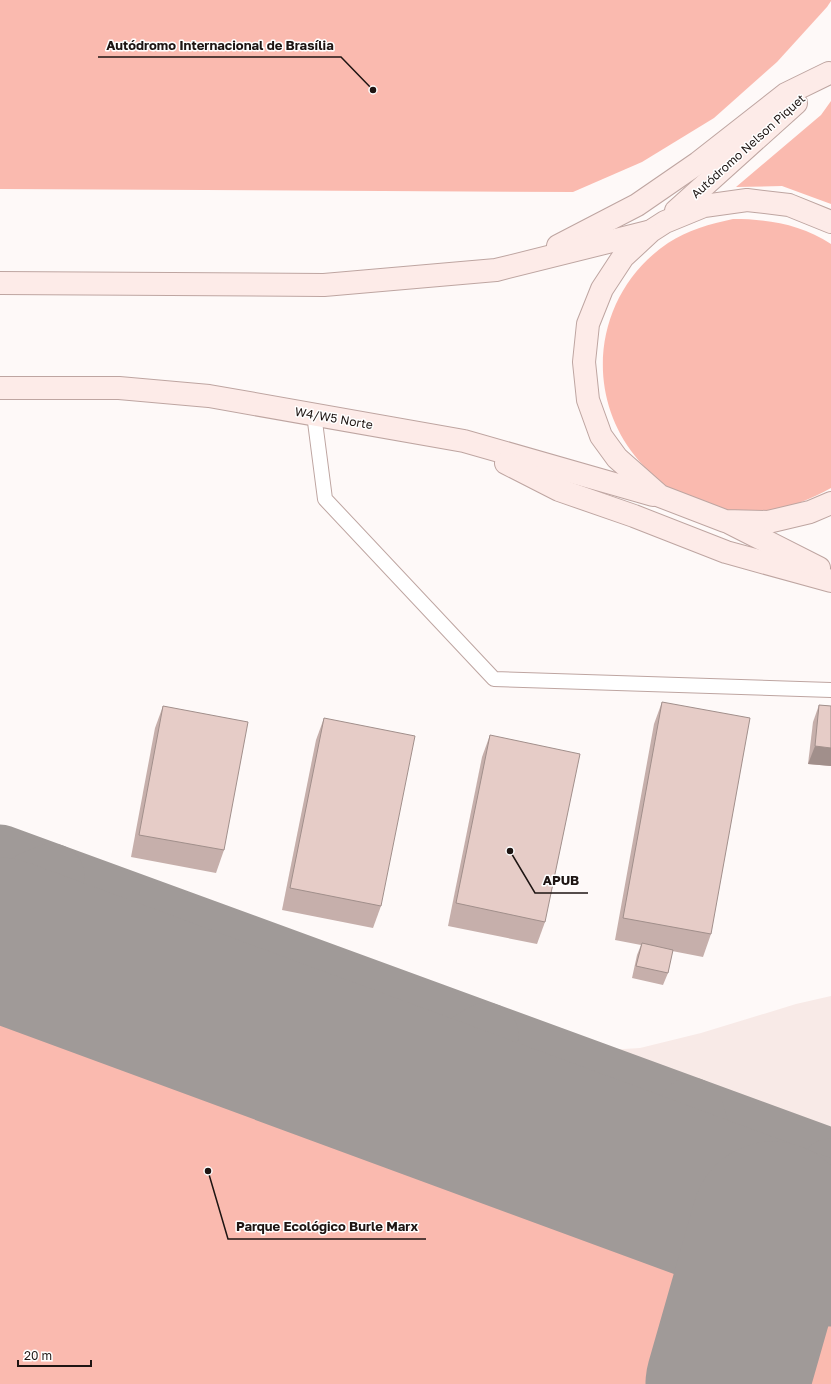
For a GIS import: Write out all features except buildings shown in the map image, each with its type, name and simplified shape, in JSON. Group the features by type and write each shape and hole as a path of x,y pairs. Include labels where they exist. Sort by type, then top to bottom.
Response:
{"main road":[{"name":"Autódromo Nelson Piquet","path":"660,496 617,458 601,436 588,400 584,362 588,324 602,289 623,257 830,72"},
{"path":"530,261 637,205 698,163 786,94 830,72"},
{"path":"0,283 324,285 496,270 658,226 704,206 747,200 789,205 831,222"},
{"name":"W4/W5 Norte","path":"0,388 119,388 194,394 464,441 660,496 725,521"},
{"path":"464,441 559,490 634,516 726,552 831,581"},
{"path":"725,521 768,522 810,512 831,503"},
{"path":"725,521 831,574"}],"lane":[{"path":"314,414 325,499 494,679 831,690"}],"shaded area":[{"path":"0,0 831,1 777,62 714,118 642,162 573,192 0,189"},
{"path":"831,101 831,204 782,186 736,187 821,115"},
{"path":"733,219 759,220 796,227 820,237 831,244 831,488 805,501 778,509 764,511 750,512 718,508 678,493 654,477 635,456 618,429 607,401 603,371 605,342 612,314 625,287 644,263 668,243 683,234 708,225"},
{"path":"831,996 831,1161 509,1043 575,1052 640,1048 701,1033 796,1004"},
{"path":"0,1023 831,1320 831,1384 0,1384"}],"taxiway":[{"path":"0,857 831,1161"},
{"path":"25,948 12,918 32,884 52,876"},
{"path":"466,1110 454,1078 463,1049 486,1035"},
{"path":"691,1110 718,1203"},
{"path":"819,1241 811,1211 820,1185 831,1171"}],"runway":[{"path":"0,939 831,1245"},
{"path":"727,1384 773,1223"}],"place":[{"name":"Autódromo Internacional de Brasília","path":"373,90"},
{"name":"APUB","path":"510,851"},
{"name":"Parque Ecológico Burle Marx","path":"208,1171"}]}
